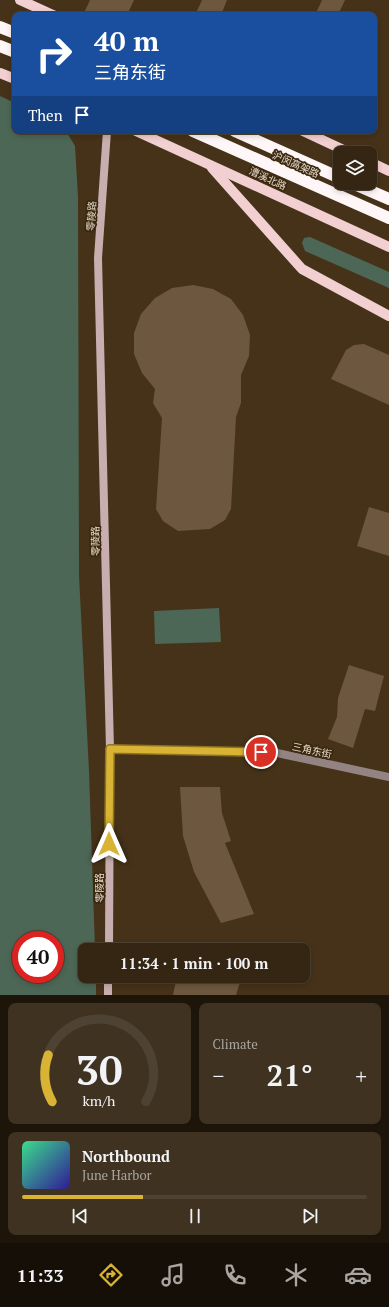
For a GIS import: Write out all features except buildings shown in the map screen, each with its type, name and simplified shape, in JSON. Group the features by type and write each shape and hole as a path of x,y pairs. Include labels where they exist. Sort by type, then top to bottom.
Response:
{"highway":[{"path":"0,27 12,32"},
{"path":"0,46 12,51"},
{"name":"沪闵高架路","path":"199,134 389,218"},
{"path":"242,134 333,175"},
{"path":"368,190 389,199"}],"main road":[{"path":"20,0 46,12"},
{"path":"0,73 12,78"},
{"name":"漕溪北路","path":"142,134 389,247"},
{"path":"309,134 335,146"},
{"path":"209,165 302,269 389,316"},
{"path":"377,165 389,171"}],"street":[{"name":"零陵路","path":"107,134 98,258 110,749 109,943"},
{"name":"三角东街","path":"110,749 277,753 389,777"},
{"path":"108,983 108,995"}],"green space":[{"path":"0,96 12,102 12,134 68,134 75,146 78,197 79,576 89,771 95,943 78,943 78,983 96,983 96,995 0,995"},
{"path":"310,237 389,272 389,288 305,251 302,243 304,238"},
{"path":"219,608 221,642 155,644 154,611"}],"route":[{"path":"109,844 110,749 261,752"}]}
